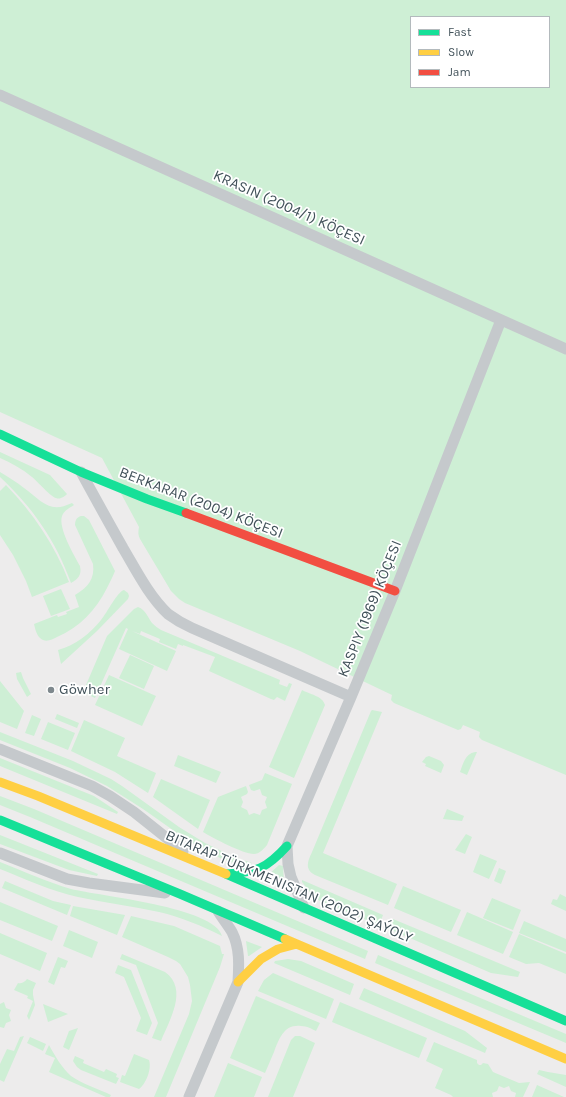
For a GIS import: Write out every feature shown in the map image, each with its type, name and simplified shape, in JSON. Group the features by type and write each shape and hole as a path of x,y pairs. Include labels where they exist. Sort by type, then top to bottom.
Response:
{"main road":[{"name":"BERKARAR (2004) KÖÇESI","path":"0,434 81,472 147,499 395,591"},
{"name":"BITARAP TÜRKMENISTAN (2002) ŞAÝOLY","path":"0,782 38,796 198,862 566,1021"},
{"path":"0,820 180,894 566,1059"},
{"path":"225,874 247,873 264,868 287,846"},
{"path":"238,982 261,959 278,950 297,944"}],"street":[{"name":"KRASIN (2004/1) KÖÇESI","path":"0,95 566,349"},
{"name":"KASPIY (1969) KÖÇESI","path":"304,909 291,878 288,864 287,846 395,591 501,320"},
{"path":"81,472 131,562 160,605 169,614 185,625 351,696"},
{"path":"0,749 92,786 110,796 134,812 198,862"},
{"path":"0,853 67,879 180,894"},
{"path":"189,1097 238,982 238,948 232,931 217,910"}],"green space":[{"path":"0,0 566,0 566,775 482,740 479,737 480,732 463,725 461,729 458,730 394,703 391,700 392,695 300,651 185,603 179,599 171,591 140,539 138,533 139,527 102,458 0,412"},
{"path":"0,452 50,475 67,494 61,498 54,497 35,479 13,464 0,458"},
{"path":"0,472 51,507 64,506 72,503 74,505 64,513 61,521 64,534 80,566 80,574 71,583 51,539 33,513 0,477"},
{"path":"6,485 34,518 50,542 69,582 32,597 13,555 0,535 0,491"},
{"path":"84,516 89,520 115,571 98,604 80,623 51,640 42,640 36,631 34,624 57,615 58,617 67,614 66,612 79,607 75,595 87,586 92,578 93,564 75,525 76,519"},
{"path":"61,589 70,609 51,616 43,596"},
{"path":"124,590 128,593 128,599 97,631 61,664 58,650 76,642 92,630 118,595"},
{"path":"138,607 145,612 155,626 161,630 280,680 279,684 287,687 289,683 292,684 285,701 277,697 274,700 271,699 209,671 215,657 183,645 178,644 176,649 159,642 160,639 141,631 140,634 132,631 176,651 167,671 119,649 128,629 126,628 95,698 83,692 107,636 134,609"},
{"path":"130,655 154,666 144,689 119,678"},
{"path":"21,672 31,694 27,697 17,679 16,673"},
{"path":"109,675 156,696 142,726 95,705"},
{"path":"0,681 24,711 17,729 0,722"},
{"path":"302,690 319,697 325,705 294,778 269,767"},
{"path":"372,710 382,712 323,853 397,884 388,905 315,875 309,870 308,867 308,862"},
{"path":"57,714 79,723 77,728 55,719"},
{"path":"32,715 41,719 34,736 25,733"},
{"path":"84,720 125,738 117,756 156,773 148,793 115,772 71,751"},
{"path":"48,722 75,733 68,750 41,739"},
{"path":"0,732 73,761 111,779 179,827 205,843 234,857 252,863 244,865 236,864 220,858 187,840 107,786 70,768 0,740"},
{"path":"477,752 467,775 460,772 467,757"},
{"path":"178,755 221,772 216,783 174,766"},
{"path":"429,756 441,761 444,765 441,773 425,766 426,764 422,762"},
{"path":"0,758 94,796 118,812 117,814 0,766"},
{"path":"265,773 292,784 267,845 263,850 256,854 249,853 228,845 203,832 218,797 246,786 248,792 241,797 243,802 241,807 247,810 249,815 254,813 260,815 262,810 267,808 265,802 267,797 262,795 260,789 254,791 251,790 249,785 262,780"},
{"path":"161,779 210,800 198,829 153,797"},
{"path":"0,796 34,809 368,951 365,959 0,805"},
{"path":"447,809 464,816 462,821 443,819"},
{"path":"466,834 472,837 465,854 455,850"},
{"path":"0,835 98,874 97,876 69,870 0,844"},
{"path":"480,854 497,861 489,879 473,872"},
{"path":"0,862 71,889 129,899 179,910 199,917 215,926 222,936 175,916 58,892 0,869"},
{"path":"279,865 283,866 284,883 267,876"},
{"path":"499,868 506,871 501,884 494,881"},
{"path":"302,880 383,915 379,925 320,901 312,895"},
{"path":"5,881 53,901 71,905 67,915 2,888"},
{"path":"403,886 461,910 451,932 394,908"},
{"path":"560,894 566,897 566,911 551,904 553,899 557,900"},
{"path":"492,898 521,910 513,930 483,918"},
{"path":"0,902 58,926 52,941 0,920"},
{"path":"73,906 125,915 117,935 70,916"},
{"path":"467,912 513,932 503,954 457,935"},
{"path":"131,916 174,926 220,946 222,954 224,954 166,1097 154,1097 189,1014 192,1001 190,985 188,977 180,964 176,961 122,937"},
{"path":"393,919 520,972 518,977 491,973 389,929"},
{"path":"524,921 566,939 566,952 519,933"},
{"path":"69,930 98,942 92,958 63,946"},
{"path":"0,933 47,953 40,971 0,954"},
{"path":"519,934 566,954 566,974 539,963 526,964 509,957"},
{"path":"246,941 262,947 248,956"},
{"path":"122,954 165,972 172,979 176,987 175,1005 161,1041 152,1038 158,1023 136,965 120,959"},
{"path":"378,955 566,1034 566,1043 375,963"},
{"path":"58,957 68,961 65,968 61,967 54,985 48,982"},
{"path":"288,959 301,961 354,984 350,995 274,963 275,961"},
{"path":"118,965 131,970 152,1023 147,1035 136,1031 141,1018 124,977 115,973"},
{"path":"273,973 334,999 326,1019 258,991 264,980"},
{"path":"27,979 36,983 33,990 35,1005 29,1020 27,1016 33,1001 27,998 28,996 14,990 18,983"},
{"path":"364,988 465,1031 487,1048 485,1053 359,999"},
{"path":"256,996 320,1023 316,1031 301,1026 290,1027 286,1030 278,1042 265,1073 230,1058"},
{"path":"4,1002 6,1008 11,1010 9,1015 11,1021 6,1023 4,1028 0,1027 0,1004"},
{"path":"340,1002 427,1038 419,1058 332,1022"},
{"path":"43,1004 68,1014 48,1022"},
{"path":"78,1028 69,1050 63,1047 69,1031"},
{"path":"24,1036 4,1082 0,1080 0,1064 7,1049 14,1051 20,1037"},
{"path":"295,1036 300,1036 315,1043 293,1097 268,1097 291,1040"},
{"path":"30,1037 46,1044 43,1051 27,1043"},
{"path":"434,1042 477,1060 479,1065 483,1063 488,1064 493,1072 519,1083 530,1082 523,1097 515,1097 516,1093 511,1091 509,1086 504,1088 499,1086 497,1091 492,1093 493,1097 453,1097 435,1088 443,1069 426,1061"},
{"path":"49,1045 56,1058 71,1076 85,1084 111,1095 110,1097 106,1097 49,1072 55,1058 45,1054"},
{"path":"134,1054 149,1060 150,1064 148,1076 142,1087 139,1089 120,1082 122,1075 125,1076"},
{"path":"75,1056 84,1060 83,1063 104,1072 106,1069 117,1074 116,1077 119,1078 116,1084 81,1070 73,1061"},
{"path":"228,1063 262,1077 254,1097 214,1097"},
{"path":"539,1070 566,1075 566,1087 537,1074"},
{"path":"537,1085 564,1097 532,1097"}],"traffic: fast":[{"path":"0,434 81,472 186,513"},
{"path":"0,820 285,939"},
{"path":"227,874 246,872 260,868 273,860 287,846"},
{"path":"226,874 566,1021"}],"traffic: slow":[{"path":"0,782 38,796 226,874"},
{"path":"285,939 566,1059"},
{"path":"238,982 261,959 278,949 297,944"}],"traffic: jam":[{"path":"186,513 395,591"}],"place":[{"name":"Göwher","path":"51,690"}]}
